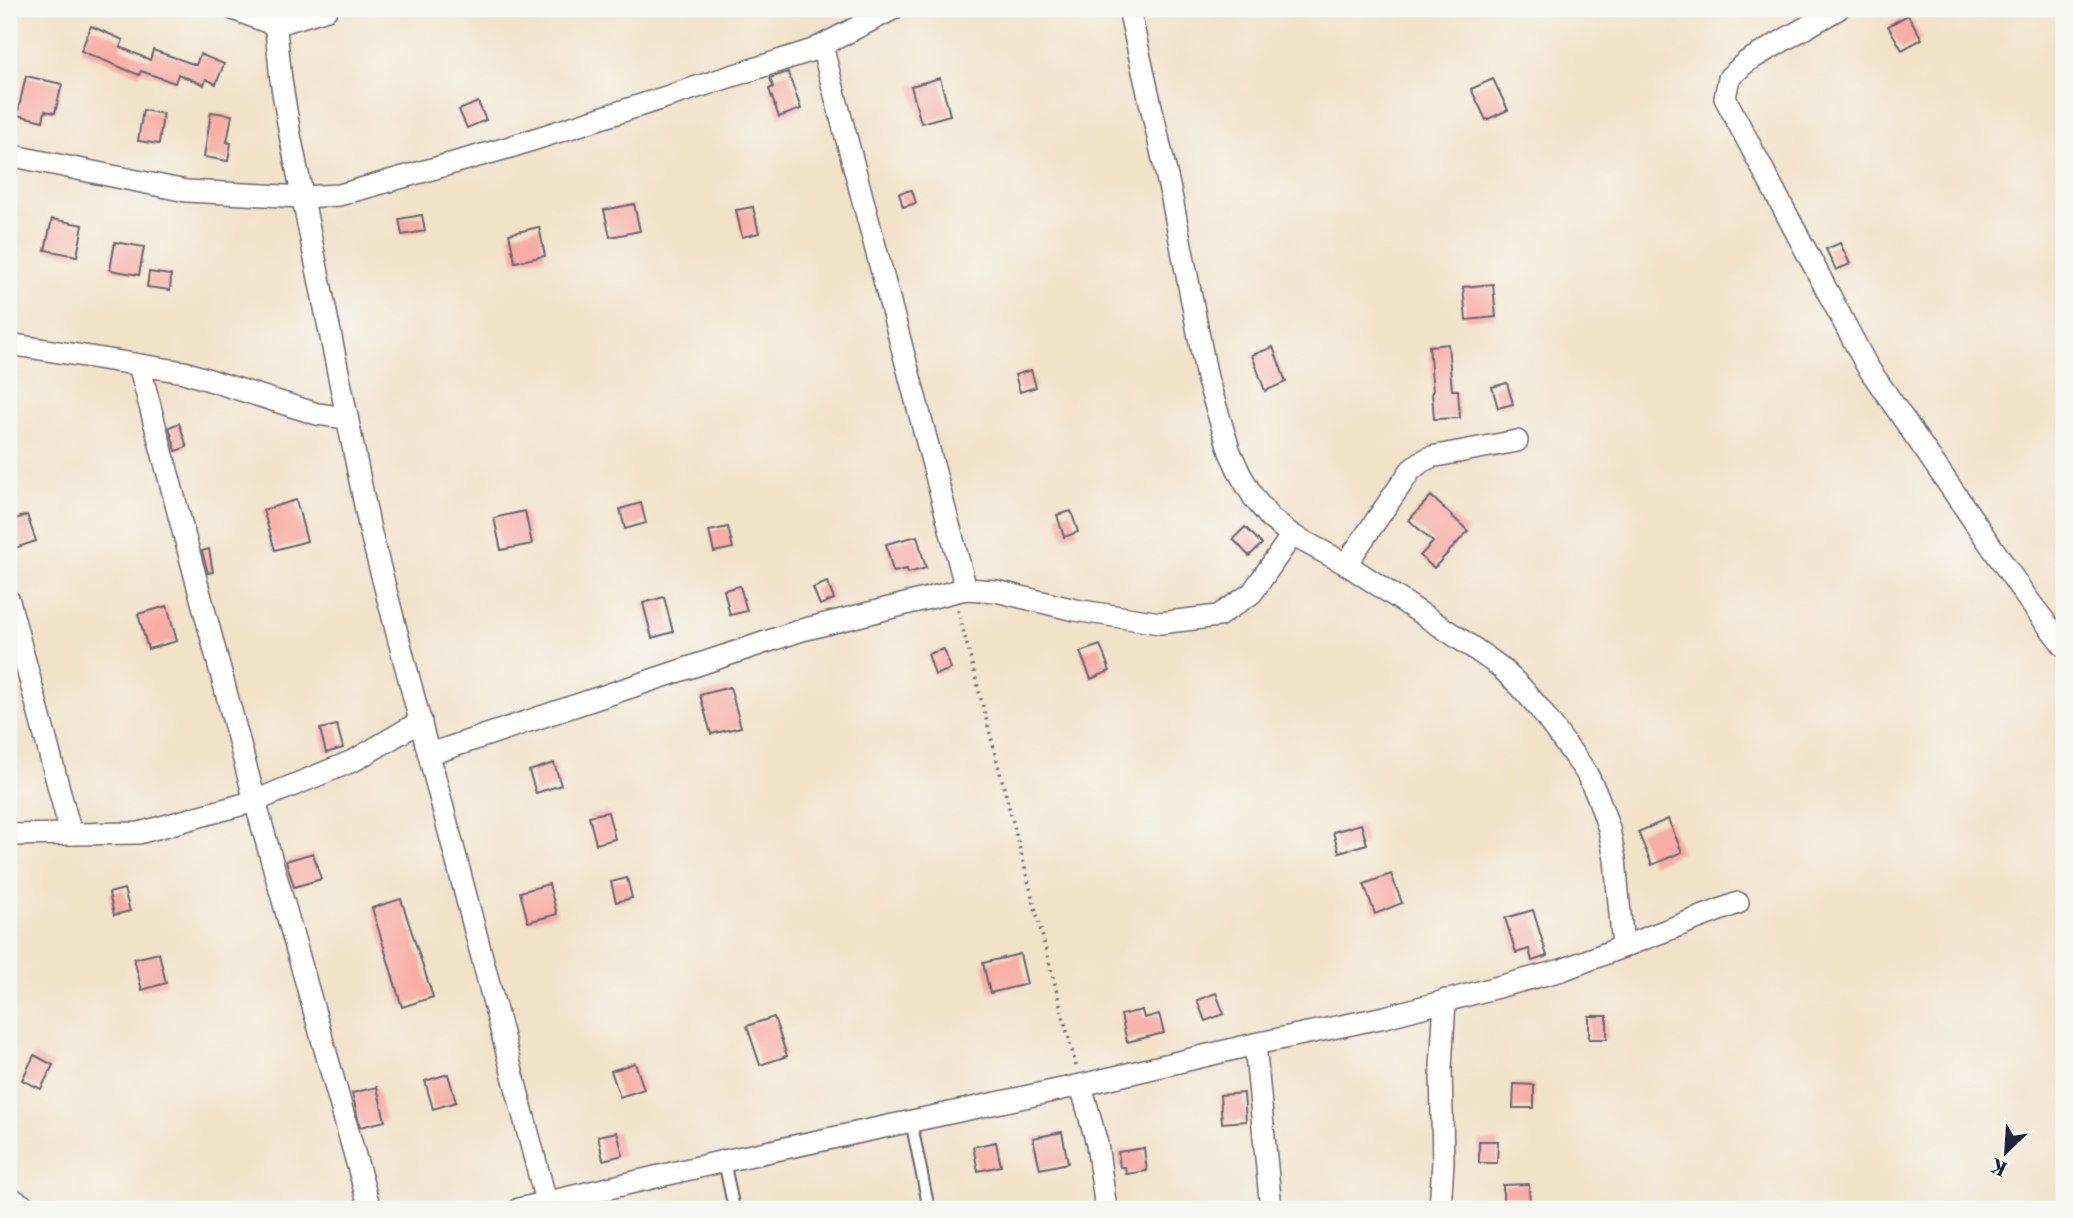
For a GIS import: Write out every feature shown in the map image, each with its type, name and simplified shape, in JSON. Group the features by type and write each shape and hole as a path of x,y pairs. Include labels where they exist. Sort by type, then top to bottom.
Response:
{"street":[{"path":"233,9 274,17 327,9"},
{"path":"9,155 186,191 302,197 339,195 507,148 789,58 822,46 893,9"},
{"path":"1129,9 1172,199 1207,378 1240,474 1271,519 1499,666 1539,708 1586,772 1598,797 1609,829 1615,859 1623,947"},
{"path":"1838,9 1746,62 1729,78 1725,98 1867,366 2029,601 2064,646"},
{"path":"274,17 290,135 370,530 548,1206"},
{"path":"822,46 960,590"},
{"path":"9,344 184,372 317,414 347,418"},
{"path":"139,365 256,802 370,1209"},
{"path":"1346,565 1411,470 1421,462 1432,457 1517,441"},
{"path":"430,754 802,630 960,590 996,591 1075,610 1160,623 1218,616 1252,593 1292,535"},
{"path":"9,601 71,834"},
{"path":"9,835 139,833 256,802 355,760 421,721"},
{"path":"519,1209 548,1206 724,1161 1385,1017 1562,970 1738,903"},
{"path":"1440,1209 1443,1162 1441,1069 1445,1000"},
{"path":"1255,1044 1271,1209"},
{"path":"1082,1085 1097,1144 1105,1209"},
{"path":"9,1197 29,1209"}],"lane":[{"path":"911,1121 929,1209"},
{"path":"724,1161 734,1209"}],"path":[{"path":"960,590 1051,974 1082,1085"}],"building":[{"path":"1908,15 1922,39 1902,50 1888,26"},
{"path":"91,26 123,40 120,47 150,60 153,50 196,65 200,54 224,64 216,84 206,79 204,85 178,74 175,83 141,71 139,75 81,51"},
{"path":"788,72 801,109 779,117 769,89 773,87 770,78"},
{"path":"26,76 62,84 55,113 45,111 43,121 17,115"},
{"path":"940,78 950,115 921,123 911,86"},
{"path":"1493,79 1508,110 1486,120 1471,89"},
{"path":"478,102 486,120 467,128 459,110"},
{"path":"143,110 163,114 159,144 138,141"},
{"path":"211,112 232,115 227,142 231,143 228,161 204,157"},
{"path":"912,190 916,203 903,207 899,193"},
{"path":"634,204 640,231 610,237 604,210"},
{"path":"753,207 759,233 742,237 736,210"},
{"path":"422,215 425,231 402,235 399,219"},
{"path":"52,219 83,225 77,256 45,250"},
{"path":"539,227 545,256 515,262 509,234"},
{"path":"115,242 144,247 139,275 110,270"},
{"path":"1840,243 1850,264 1836,270 1826,249"},
{"path":"149,272 171,275 170,290 147,287"},
{"path":"1493,284 1496,317 1466,320 1463,287"},
{"path":"1448,344 1452,390 1458,390 1460,418 1434,419 1429,346"},
{"path":"1273,347 1286,382 1265,391 1252,355"},
{"path":"1031,370 1036,387 1020,392 1015,375"},
{"path":"1507,383 1513,404 1498,408 1492,387"},
{"path":"179,423 187,447 176,451 169,427"},
{"path":"1431,496 1468,531 1434,568 1420,556 1433,542 1409,520"},
{"path":"296,500 307,541 275,550 263,510"},
{"path":"641,503 646,523 625,529 620,509"},
{"path":"525,511 532,544 501,550 494,518"},
{"path":"1071,511 1078,532 1064,537 1057,515"},
{"path":"27,515 36,541 12,549 9,521"},
{"path":"728,527 733,548 714,552 709,531"},
{"path":"1245,527 1262,544 1249,556 1233,539"},
{"path":"917,536 926,568 908,573 907,569 893,572 886,544"},
{"path":"209,549 213,572 208,573 202,551"},
{"path":"827,582 834,599 820,605 813,588"},
{"path":"740,586 747,611 730,615 724,590"},
{"path":"664,597 673,632 652,638 643,603"},
{"path":"167,606 177,641 148,649 138,614"},
{"path":"1100,645 1110,671 1091,679 1080,652"},
{"path":"944,649 951,669 935,675 928,654"},
{"path":"730,687 741,727 711,734 700,695"},
{"path":"337,725 343,748 326,753 320,729"},
{"path":"554,763 561,785 536,793 529,771"},
{"path":"608,812 615,839 596,844 589,816"},
{"path":"1668,819 1682,852 1652,865 1638,832"},
{"path":"1361,824 1367,844 1339,852 1333,832"},
{"path":"313,853 321,879 294,887 286,861"},
{"path":"1391,874 1402,903 1375,914 1364,884"},
{"path":"627,878 632,898 616,902 611,882"},
{"path":"549,884 557,914 528,922 520,892"},
{"path":"124,889 130,911 114,915 109,893"},
{"path":"401,899 433,997 402,1007 372,908"},
{"path":"1533,910 1547,956 1532,961 1529,949 1516,953 1505,918"},
{"path":"159,953 166,983 142,990 134,959"},
{"path":"1020,954 1027,984 990,993 983,963"},
{"path":"1216,993 1224,1014 1205,1021 1197,1000"},
{"path":"1142,1010 1144,1018 1159,1014 1164,1033 1127,1042 1121,1015"},
{"path":"1589,1016 1607,1016 1607,1039 1589,1039"},
{"path":"774,1017 787,1056 760,1065 747,1026"},
{"path":"34,1055 53,1065 41,1089 22,1080"},
{"path":"635,1063 644,1089 620,1097 611,1071"},
{"path":"448,1074 456,1102 433,1109 425,1081"},
{"path":"1514,1084 1534,1085 1534,1108 1513,1108"},
{"path":"377,1087 385,1121 360,1127 352,1093"},
{"path":"1244,1093 1246,1121 1222,1123 1220,1095"},
{"path":"617,1132 623,1155 603,1160 598,1136"},
{"path":"1062,1132 1068,1163 1040,1169 1033,1138"},
{"path":"1479,1141 1498,1141 1497,1163 1479,1163"},
{"path":"996,1142 1001,1166 978,1171 973,1147"},
{"path":"1144,1148 1147,1171 1126,1174 1125,1167 1120,1167 1118,1152"},
{"path":"1529,1184 1530,1209 1503,1209 1503,1185"}]}
